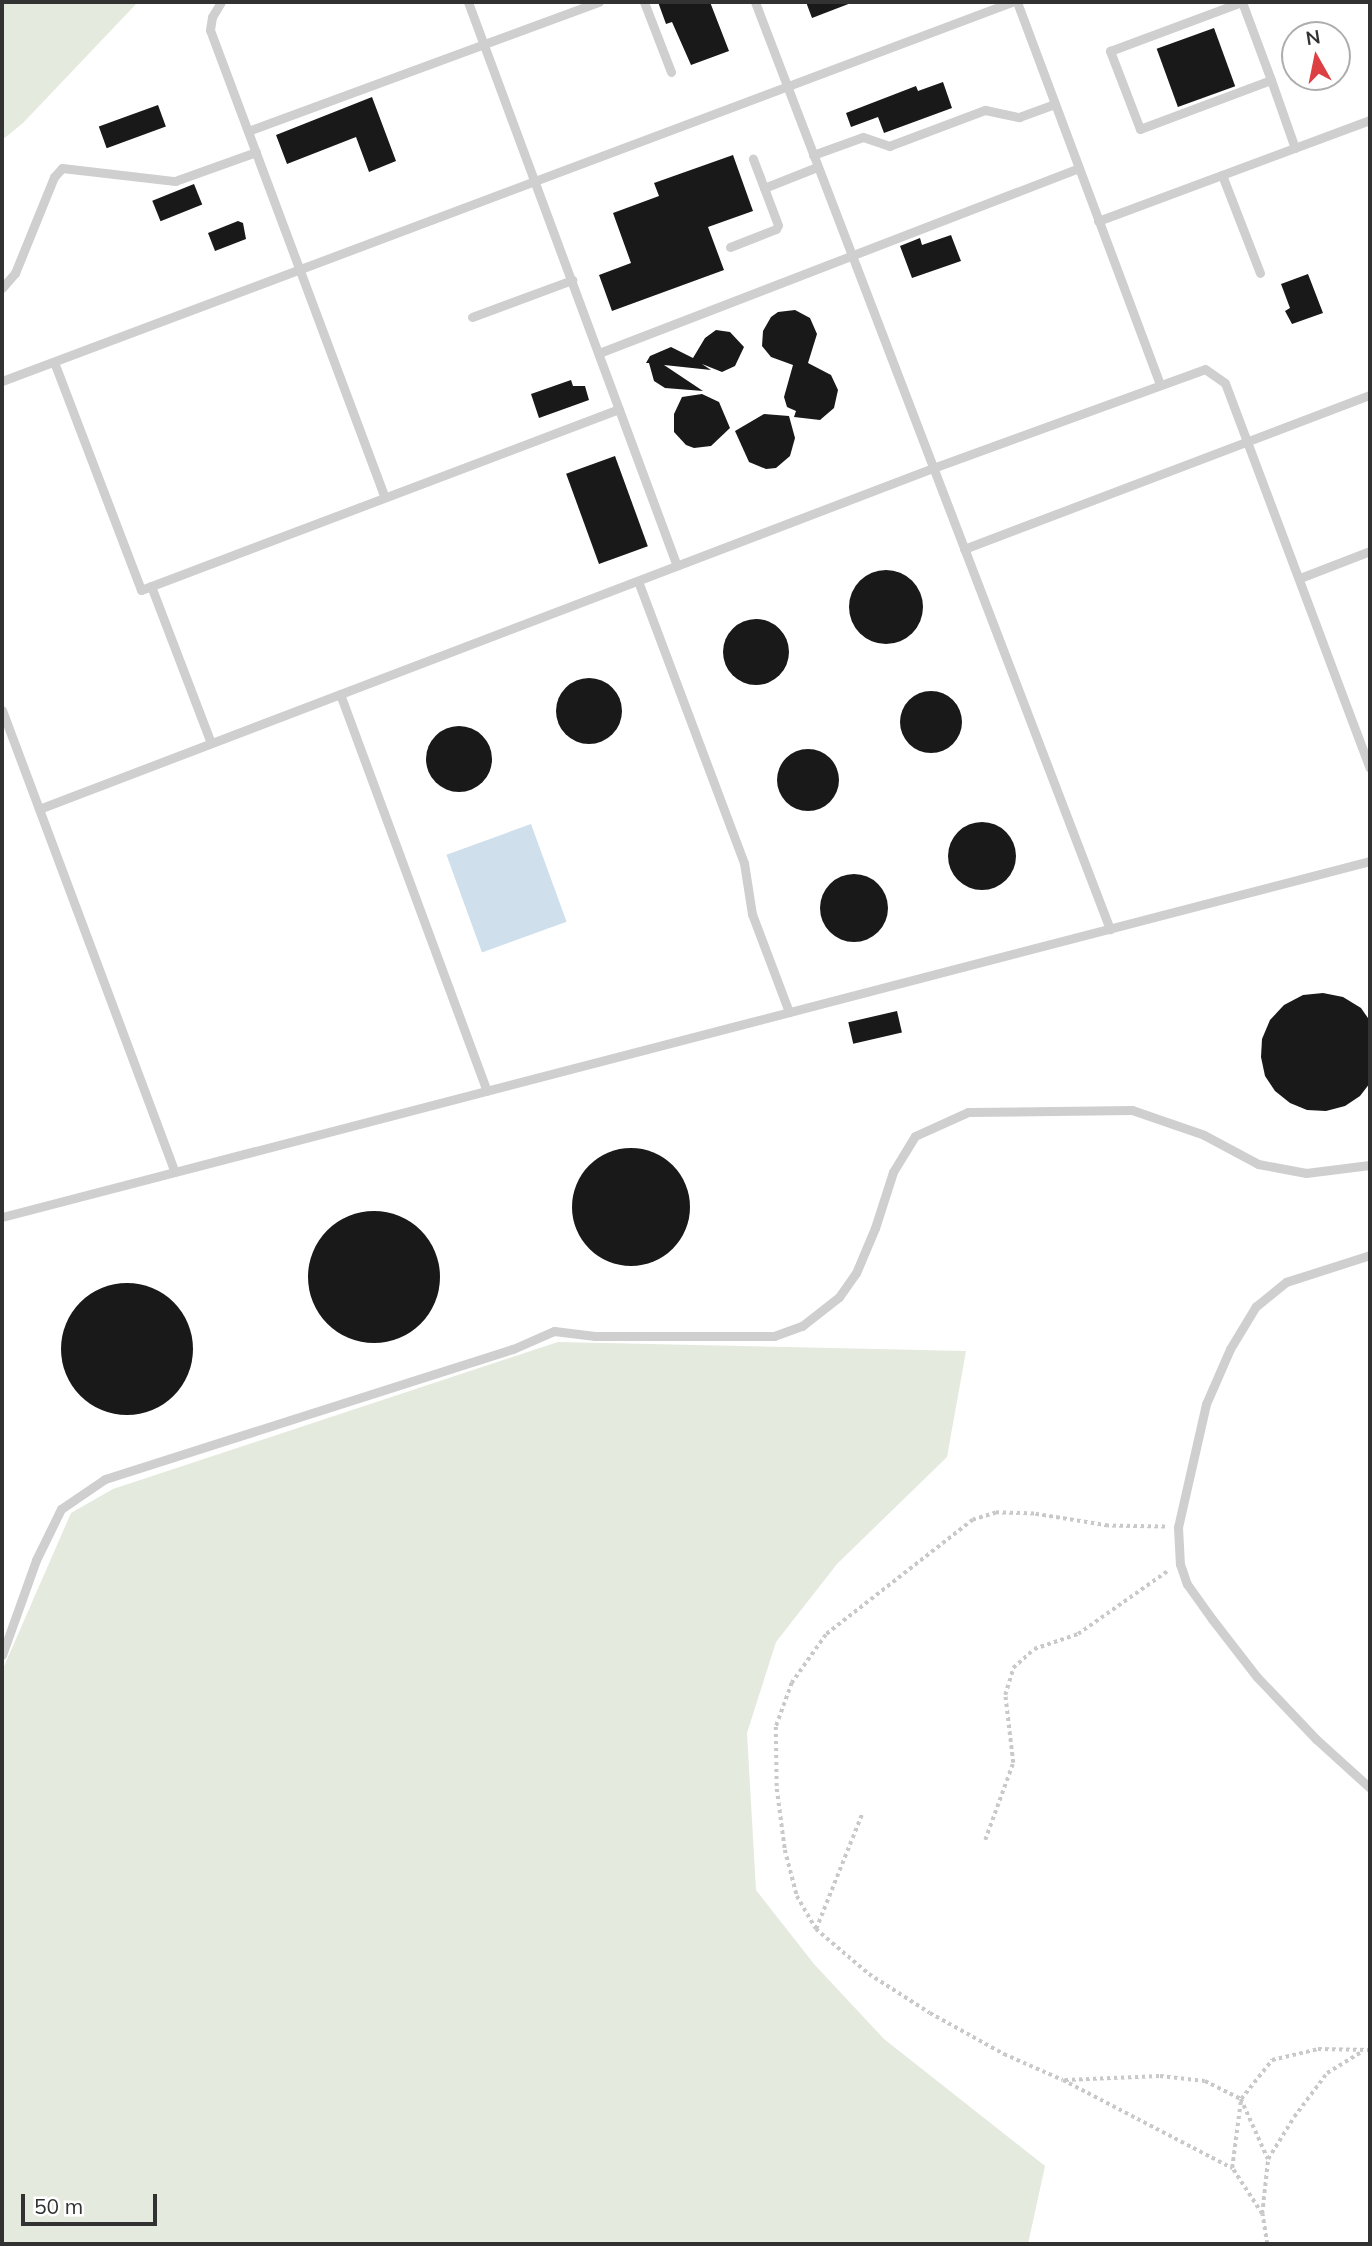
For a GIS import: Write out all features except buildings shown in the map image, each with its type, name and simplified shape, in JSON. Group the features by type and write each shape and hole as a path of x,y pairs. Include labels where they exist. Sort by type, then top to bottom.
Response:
{"lane":[{"path":"221,2 212,17 210,30 385,497"},
{"path":"468,2 677,566"},
{"path":"248,131 599,2"},
{"path":"645,2 671,72"},
{"path":"755,2 1110,929"},
{"path":"2,381 1014,2 1160,384"},
{"path":"1271,80 1140,129 1110,51 1242,2 1271,80 1295,148"},
{"path":"813,155 863,137 889,146 985,110 1019,117 1055,104"},
{"path":"1098,220 1370,120"},
{"path":"2,288 15,273 54,177 62,168 175,181 256,152"},
{"path":"730,247 776,229 778,221 752,159"},
{"path":"764,188 817,167"},
{"path":"599,353 1079,167"},
{"path":"1222,175 1260,273"},
{"path":"472,317 572,279"},
{"path":"54,362 141,590 619,408"},
{"path":"39,808 933,468 1205,369 1216,374 1225,383 1370,768"},
{"path":"964,549 1370,395"},
{"path":"1300,578 1370,551"},
{"path":"638,581 744,863 752,914 789,1012"},
{"path":"151,586 211,743"},
{"path":"340,694 487,1091"},
{"path":"2,710 175,1172"},
{"path":"2,1217 1370,861"},
{"path":"2,1655 36,1560 61,1509 105,1479 513,1349 554,1331 595,1336 774,1336 802,1326 839,1297 856,1273 876,1228 893,1172 915,1136 968,1112 1132,1110 1204,1135 1258,1164 1306,1173 1370,1165"},
{"path":"1370,1255 1286,1282 1256,1306 1230,1349 1206,1404 1178,1527 1180,1564 1187,1584 1257,1677 1316,1739 1370,1788"}],"path":[{"path":"1178,1527 1108,1526 1034,1514 996,1513 973,1520 827,1635 792,1683 776,1727 777,1789 785,1850 797,1896 816,1929 869,1974 930,2013 1232,2168 1262,2214"},
{"path":"985,1840 1013,1763 1005,1695 1013,1668 1034,1649 1078,1634 1180,1564"},
{"path":"816,1929 862,1814"},
{"path":"1232,2168 1241,2099 1272,2060 1318,2049 1370,2050"},
{"path":"1267,2244 1262,2214 1268,2159 1294,2116 1327,2073 1364,2051"},
{"path":"1063,2080 1160,2076 1205,2081 1241,2099 1268,2159"}],"shaded area":[{"path":"2,2 138,2 23,123 2,140"},
{"path":"558,1342 966,1351 947,1457 837,1564 776,1642 747,1733 756,1890 814,1964 884,2039 1045,2166 1028,2244 2,2244 2,1671 71,1513 113,1489"}],"water":[{"path":"531,824 567,922 482,953 446,855"}]}
